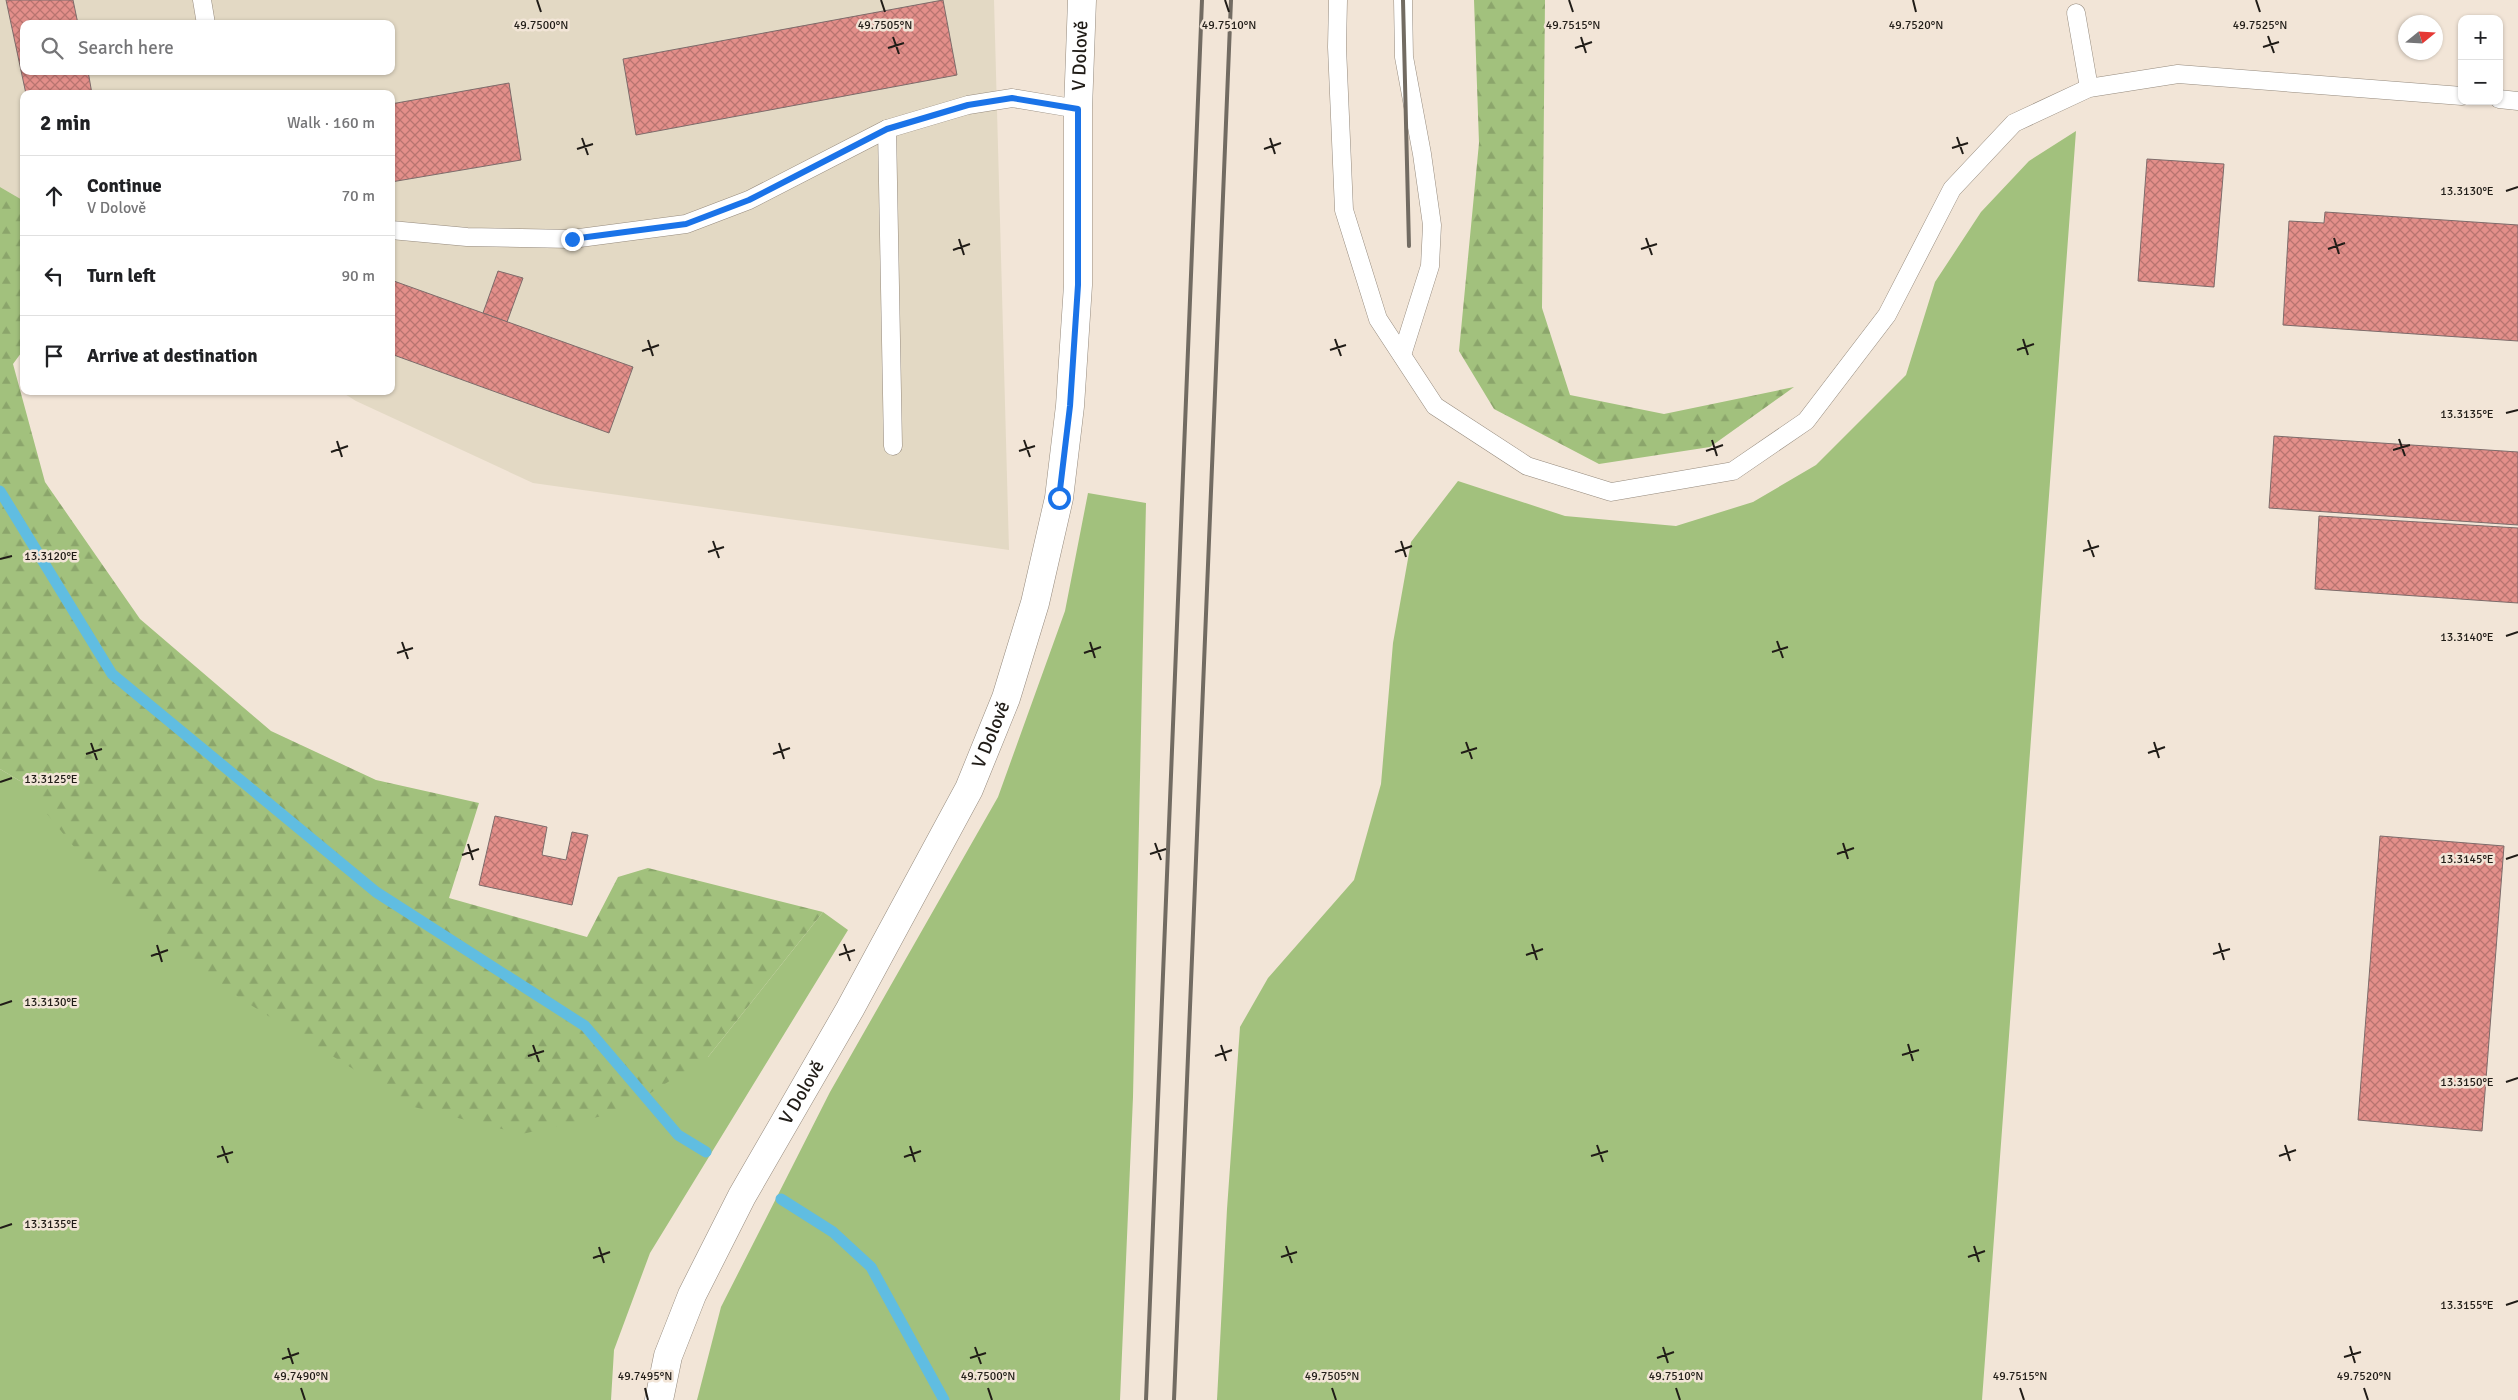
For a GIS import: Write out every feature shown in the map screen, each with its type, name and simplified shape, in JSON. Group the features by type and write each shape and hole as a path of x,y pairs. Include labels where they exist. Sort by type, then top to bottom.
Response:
{"street":[{"name":"V Dolově","path":"659,1400 668,1356 692,1295 742,1196 850,1009 946,835 969,789 1006,698 1035,603 1059,498 1070,406 1078,285 1078,109 1082,0"}],"lane":[{"path":"202,0 205,20"},
{"path":"1338,0 1337,47 1344,210 1378,319 1435,406 1527,466 1611,492 1733,471 1806,421 1886,315 1952,189 2014,123 2089,88 2178,74 2458,96"},
{"path":"1402,355 1430,266 1432,225 1422,154 1404,58 1403,0"},
{"path":"2076,13 2089,88"},
{"path":"395,230 467,237 572,239 686,224 749,200 887,129 968,105 1012,98 1078,109"},
{"path":"2503,99 2518,101"},
{"path":"887,129 893,446"}],"shaded area":[{"path":"0,0 994,0 1009,550 533,483 346,395 395,395 395,90 20,90 20,199 0,187"}],"green space":[{"path":"1474,0 1545,0 1542,308 1570,395 1664,414 1794,387 1710,447 1599,464 1494,409 1459,351 1479,143"},
{"path":"2076,131 1982,1400 1217,1400 1227,1209 1240,1027 1268,978 1354,880 1381,784 1393,643 1411,542 1458,481 1565,516 1676,526 1753,502 1816,465 1906,375 1935,282 1981,212 2029,161"},
{"path":"0,187 20,199 20,354 13,364 45,482 140,619 271,731 376,780 479,803 449,898 587,937 618,877 648,868 823,912 708,1057 620,1112 522,1134 414,1107 241,999 125,909 20,781 0,769"},
{"path":"1088,493 1146,503 1133,1097 1120,1400 697,1400 721,1307 830,1092 998,797 1065,611"},
{"path":"0,769 20,781 708,1057 823,912 848,930 650,1253 614,1350 611,1400 0,1400"}],"building":[{"path":"6,0 73,0 77,20 20,20 20,66"},
{"path":"943,0 957,75 636,135 623,59"},
{"path":"22,75 89,75 91,90 25,90"},
{"path":"509,83 521,160 395,181 395,103"},
{"path":"2147,159 2224,164 2214,287 2138,281"},
{"path":"2325,212 2518,225 2518,341 2283,325 2289,221 2324,223"},
{"path":"498,271 523,278 507,322 483,313"},
{"path":"395,281 633,367 609,433 395,355"},
{"path":"2274,436 2518,452 2518,525 2269,508"},
{"path":"2319,516 2518,528 2518,603 2315,589"},
{"path":"495,816 547,827 542,855 566,860 572,832 588,835 572,905 479,885"},
{"path":"2380,836 2504,846 2482,1131 2358,1120"}],"waterway":[{"path":"0,491 112,674 376,892 585,1026 678,1135 706,1152"},
{"path":"781,1199 833,1232 871,1267 944,1400"}],"railway":[{"path":"1146,1400 1202,0"},
{"path":"1174,1400 1231,0"},
{"path":"1403,0 1409,246"}],"route":[{"path":"572,239 686,224 749,200 887,129 968,105 1012,98 1078,109 1078,285 1070,406 1059,498"}]}
